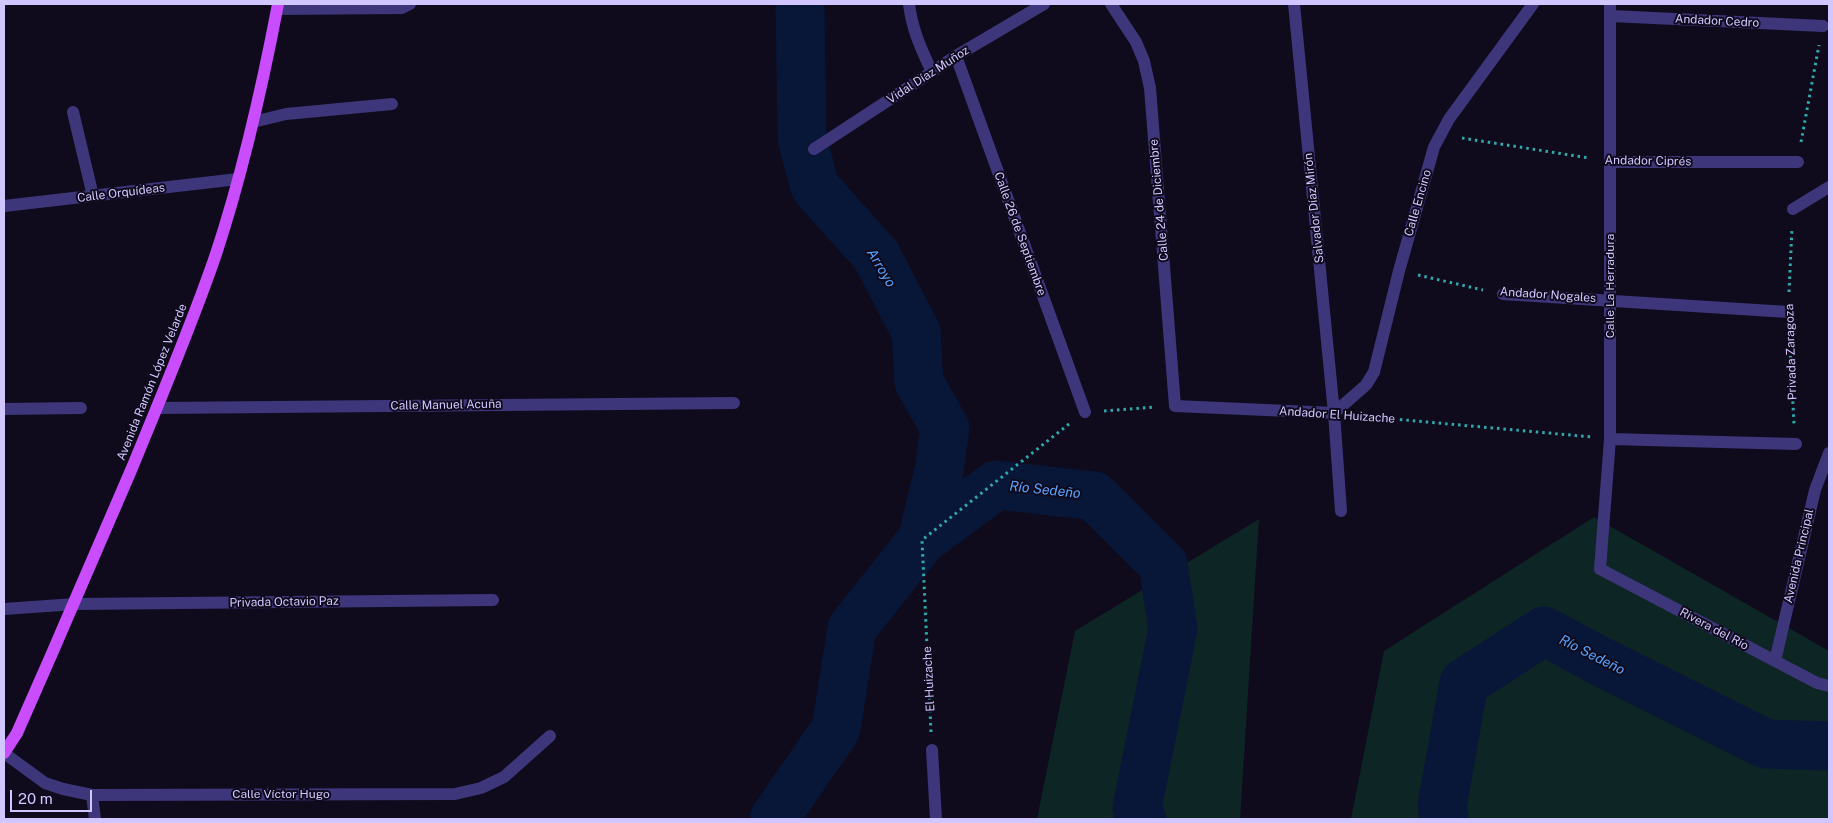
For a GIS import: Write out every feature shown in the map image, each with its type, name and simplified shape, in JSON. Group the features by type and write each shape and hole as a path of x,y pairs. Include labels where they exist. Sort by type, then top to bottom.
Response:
{"main road":[{"name":"Avenida Ramón López Velarde","path":"4,753 17,733 75,604 194,316 238,179 253,122 277,6"}],"street":[{"path":"277,6 402,8 410,4"},
{"path":"909,4 911,21 917,41 932,72"},
{"name":"Vidal Díaz Muñoz","path":"814,149 956,56 1044,4"},
{"name":"Calle 24 de Diciembre","path":"1111,4 1139,49 1144,61 1150,88 1175,406"},
{"name":"Salvador Díaz Mirón","path":"1294,4 1334,413 1341,511"},
{"name":"Calle Encino","path":"1334,413 1366,385 1374,372 1399,271 1434,147 1440,134 1449,118 1533,4"},
{"name":"Andador Cedro","path":"1610,10 1824,26"},
{"name":"Calle La Herradura","path":"1600,569 1610,439 1610,10"},
{"name":"Calle 26 de Septiembre","path":"956,56 1085,412"},
{"path":"253,122 286,114 392,104"},
{"path":"73,112 93,196"},
{"name":"Andador Ciprés","path":"1610,162 1798,162"},
{"name":"Calle Orquídeas","path":"4,206 238,179"},
{"path":"1794,209 1829,187"},
{"name":"Andador Nogales","path":"1503,294 1788,312"},
{"name":"Calle Manuel Acuña","path":"157,408 734,403"},
{"name":"Andador El Huizache","path":"1175,406 1334,413"},
{"path":"4,409 81,408"},
{"path":"1610,439 1796,444"},
{"name":"Avenida Principal","path":"1775,661 1812,500 1829,453"},
{"name":"Rivera del Río","path":"1600,569 1817,683 1829,686"},
{"name":"Privada Octavio Paz","path":"4,609 75,604 493,600"},
{"name":"Calle Víctor Hugo","path":"4,753 45,783 63,789 92,794 455,794 482,788 504,776 550,736"},
{"path":"932,750 936,819"},
{"path":"92,794 95,819"}],"path":[{"path":"1798,162 1815,58 1824,26"},
{"name":"Andador Ciprés","path":"1440,134 1610,162"},
{"name":"Privada Zaragoza","path":"1794,209 1788,312 1796,444"},
{"name":"Andador Nogales","path":"1399,271 1503,294"},
{"path":"1085,412 1175,406"},
{"name":"El Huizache","path":"932,750 922,540 1085,412"},
{"name":"Andador El Huizache","path":"1334,413 1610,439"}],"green space":[{"path":"1594,517 1829,651 1829,819 1351,819 1384,651"},
{"path":"1259,519 1240,819 1037,819 1075,631"}],"waterway":[{"name":"Arroyo","path":"800,4 802,139 815,187 876,255 916,332 919,382 945,428 939,471 922,540"},
{"name":"Río Sedeño","path":"774,819 836,729 852,628 922,540 996,485 1094,496 1163,564 1173,629 1137,808 1142,819"},
{"name":"Río Sedeño","path":"1444,819 1442,806 1464,683 1544,631 1766,744 1829,746"}]}
